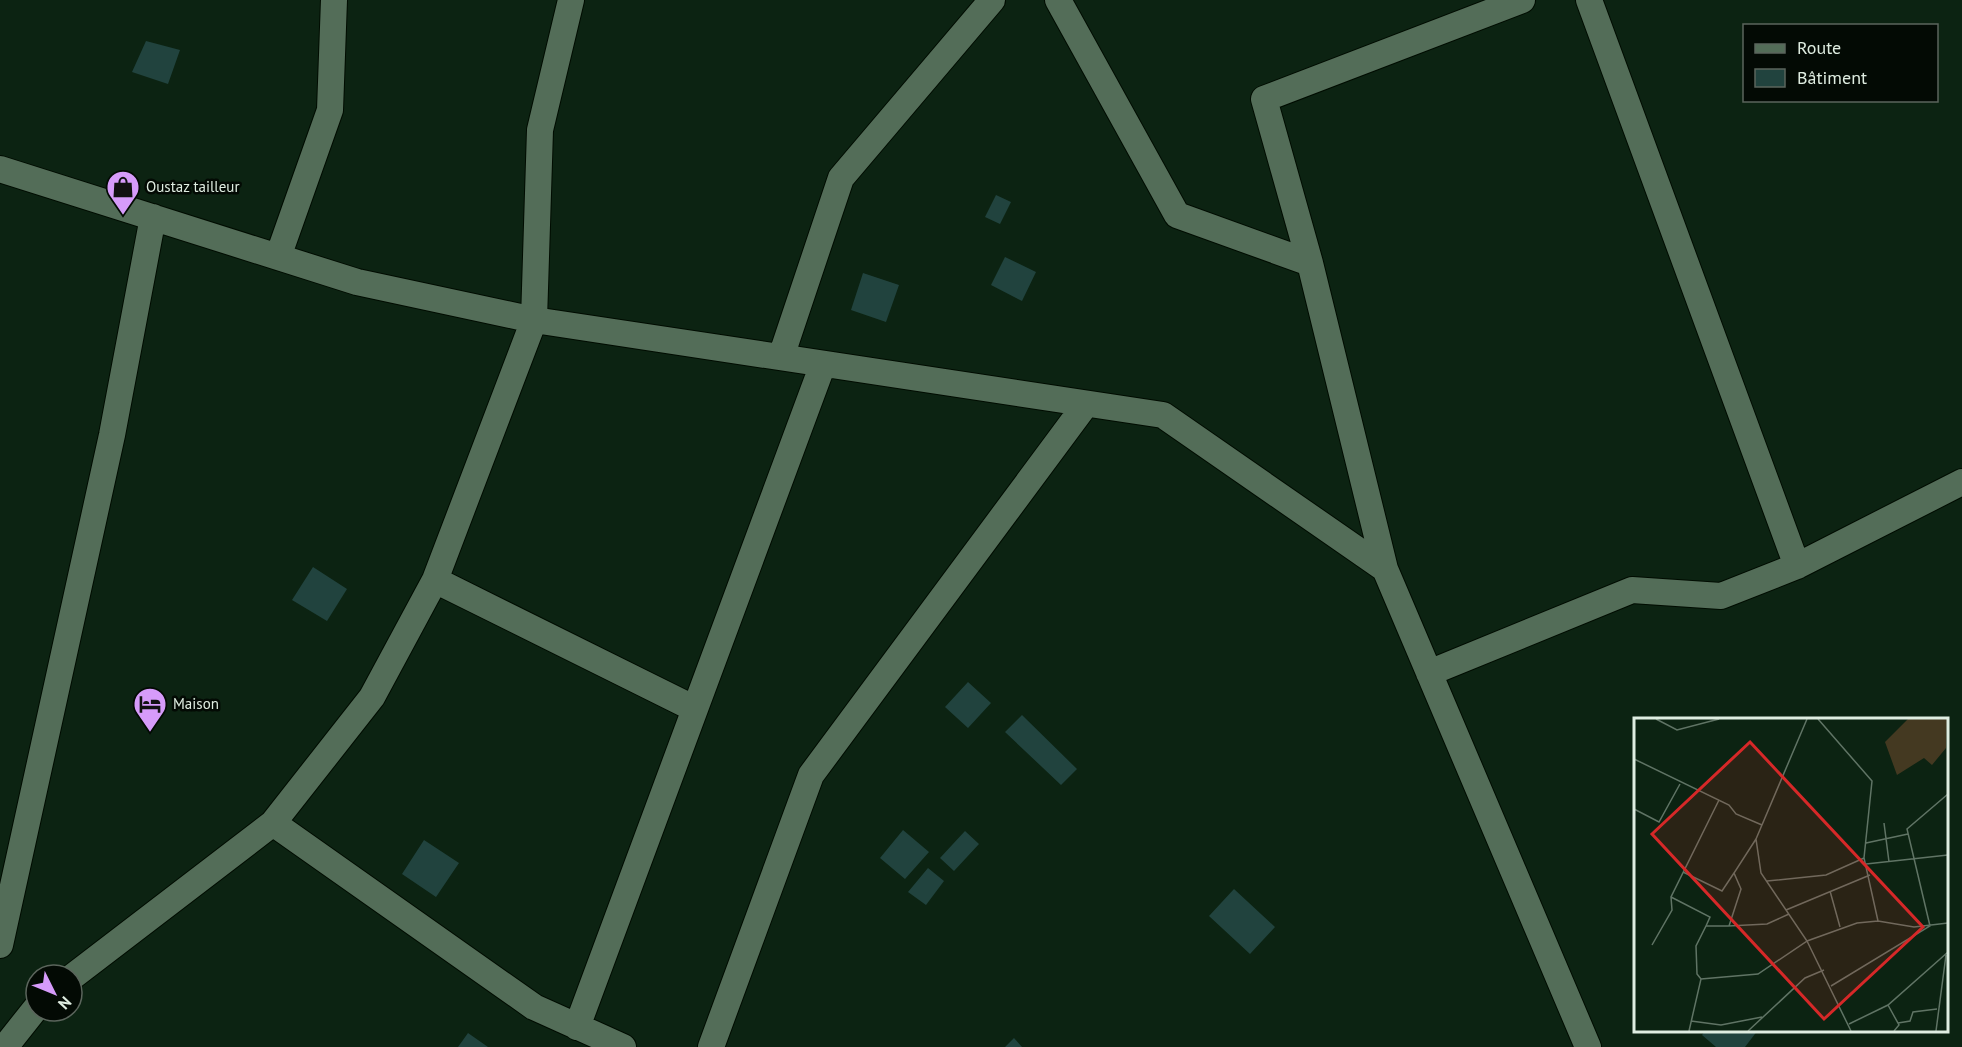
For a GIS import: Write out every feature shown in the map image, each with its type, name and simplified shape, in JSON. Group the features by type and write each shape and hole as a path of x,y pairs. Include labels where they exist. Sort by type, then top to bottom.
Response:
{"street":[{"path":"278,257 330,110 334,0"},
{"path":"84,968 273,823 372,697 435,580 534,320 540,130 571,0"},
{"path":"781,357 841,178 992,0"},
{"path":"1058,0 1177,215 1310,263"},
{"path":"1522,0 1264,99 1310,263 1385,569 1588,1047"},
{"path":"1589,0 1797,566"},
{"path":"0,169 357,282 534,320 1162,415 1385,569"},
{"path":"0,945 112,435 153,218"},
{"path":"577,1026 823,364"},
{"path":"711,1047 811,775 1086,404"},
{"path":"1429,673 1632,590 1721,597 1797,566 1962,482"},
{"path":"435,580 695,709"},
{"path":"273,823 534,1007 623,1047"},
{"path":"5,1047 24,1023"}],"building":[{"path":"146,41 180,50 168,84 132,72"},
{"path":"996,195 1011,202 1000,224 985,217"},
{"path":"1005,257 1036,272 1022,301 991,285"},
{"path":"863,273 899,285 886,322 851,310"},
{"path":"313,567 347,589 327,621 292,600"},
{"path":"968,682 991,703 968,728 945,707"},
{"path":"1022,715 1077,769 1061,785 1005,732"},
{"path":"903,830 929,852 905,879 880,858"},
{"path":"965,831 979,844 954,871 940,858"},
{"path":"424,840 459,863 436,897 402,874"},
{"path":"928,868 944,881 926,905 908,892"},
{"path":"1234,889 1275,927 1250,954 1209,916"},
{"path":"1704,1032 1756,1032 1745,1047 1716,1047 1702,1035"},
{"path":"468,1033 488,1047 458,1047"},
{"path":"1014,1038 1022,1047 1005,1047"}],"place":[{"name":"Oustaz tailleur","path":"123,216"},
{"name":"Maison","path":"150,733"}]}
